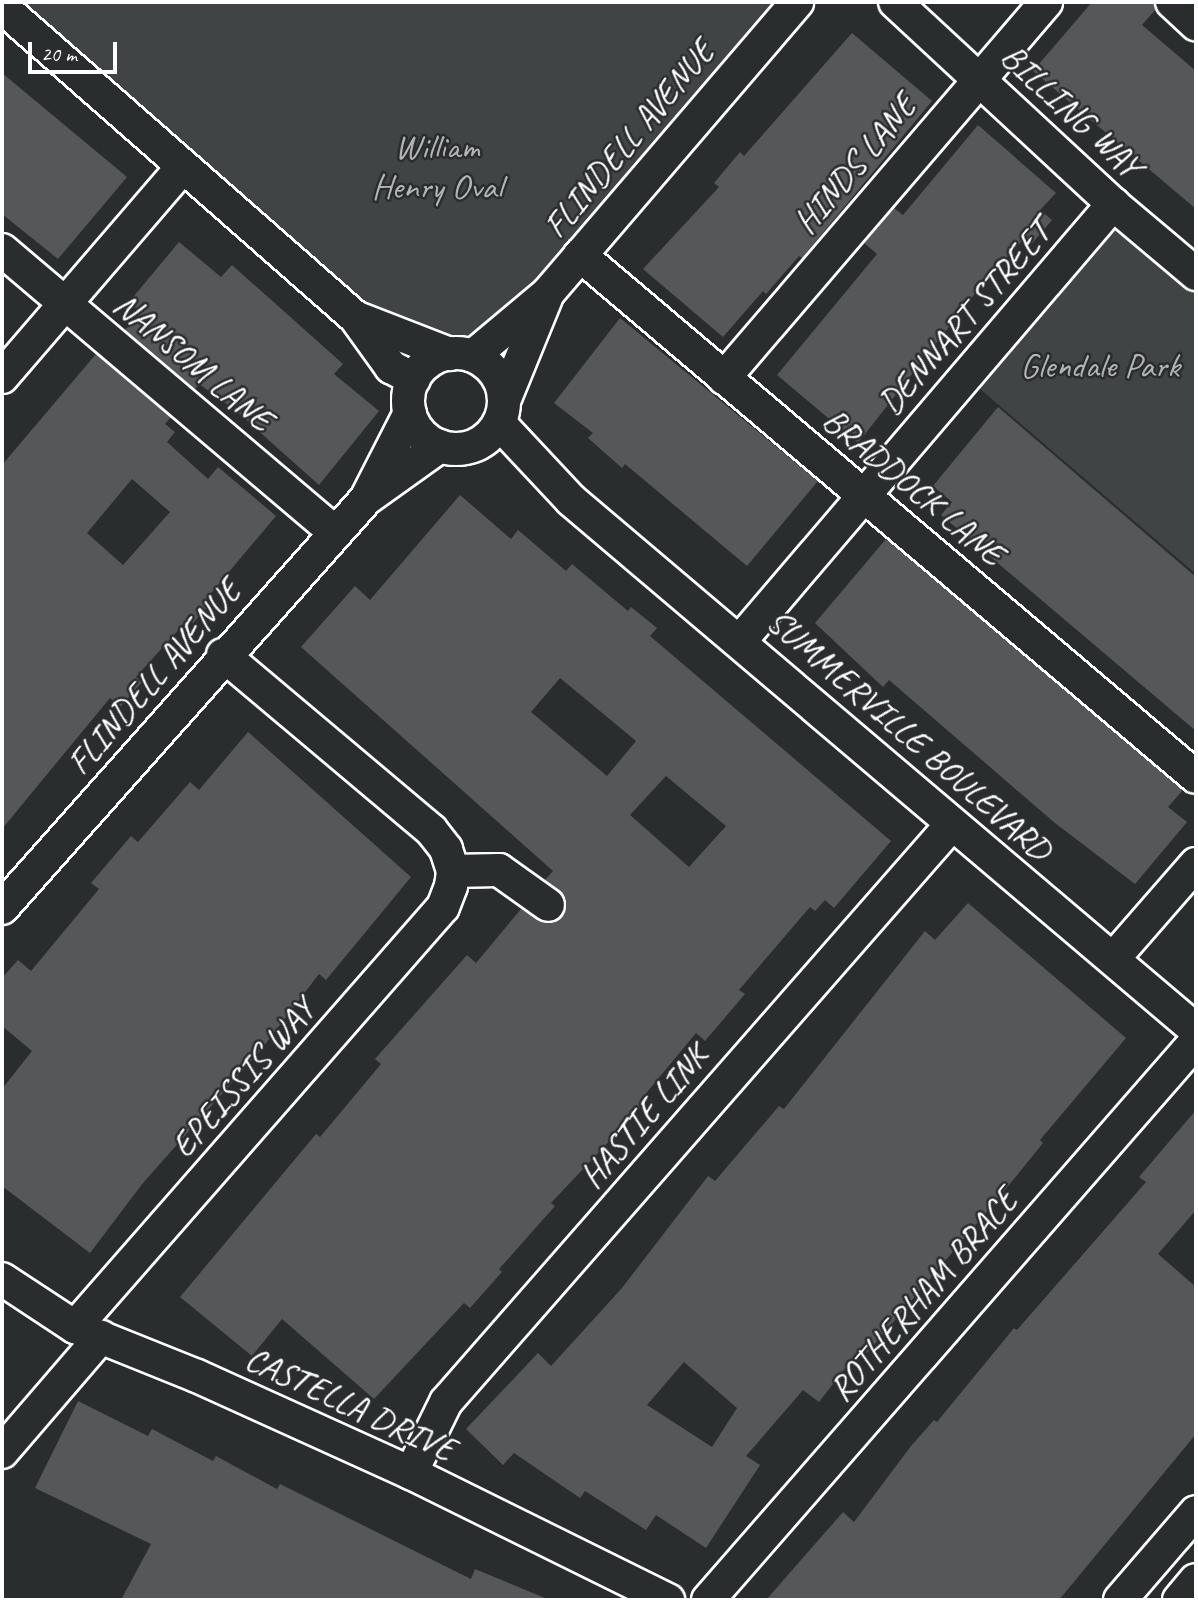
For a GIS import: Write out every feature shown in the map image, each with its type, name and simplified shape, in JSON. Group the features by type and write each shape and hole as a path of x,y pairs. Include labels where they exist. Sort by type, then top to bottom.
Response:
{"street":[{"name":"FLINDELL AVENUE","path":"461,355 548,293 797,2"},
{"name":"BILLING WAY","path":"895,2 1113,204 1196,274"},
{"name":"HINDS LANE","path":"724,378 1046,2"},
{"path":"1171,2 1196,24"},
{"path":"2,7 181,168 355,317 391,367 414,379"},
{"path":"2,377 181,168"},
{"name":"DENNART STREET","path":"740,641 1113,204"},
{"name":"NANSOM LANE","path":"2,250 335,532"},
{"name":"BRADDOCK LANE","path":"580,255 1196,777"},
{"name":"FLINDELL AVENUE","path":"501,412 548,293"},
{"path":"355,317 461,355 492,369 501,412 484,440 451,447 421,433 410,413 414,379 429,362 461,355"},
{"name":"SUMMERVILLE BOULEVARD","path":"501,412 571,500"},
{"name":"FLINDELL AVENUE","path":"366,499 410,413"},
{"name":"FLINDELL AVENUE","path":"2,908 223,655 366,499 451,447"},
{"name":"SUMMERVILLE BOULEVARD","path":"451,447 506,462 571,500 1196,1030"},
{"path":"223,655 431,830 446,849 453,871 499,870 548,905"},
{"name":"HASTIE LINK","path":"411,1473 446,1402 952,824"},
{"path":"1113,959 1196,864"},
{"name":"EPEISSIS WAY","path":"2,1452 88,1332 443,907 453,871"},
{"name":"ROTHERHAM BRACE","path":"709,1600 1196,1041"},
{"name":"CASTELLA DRIVE","path":"2,1279 88,1332 411,1473 668,1600"},
{"path":"1120,1600 1196,1512"}],"green space":[{"name":"William Henry Oval","path":"2,2 797,2 473,356 355,317"},
{"name":"Glendale Park","path":"1113,204 1196,274 1196,574 966,377"}],"building":[{"path":"1092,2 1154,2 1156,9 1142,25 1196,71 1196,209 1033,71"},
{"path":"852,33 932,101 802,258 799,256 766,294 763,291 723,337 643,269 719,187 714,183 740,152 744,156"},
{"path":"2,73 127,177 58,259 2,214"},
{"path":"978,125 1056,193 1040,210 1052,220 1029,247 1022,241 985,281 858,443 777,375 877,254 864,243 894,208 903,215"},
{"path":"179,242 221,277 232,265 343,364 334,374 379,411 319,485 235,410 199,384 195,389 125,330 140,312 129,302"},
{"path":"620,318 818,481 747,566 625,464 622,468 588,438 593,433 554,403"},
{"path":"96,354 171,417 165,424 175,432 167,442 208,479 218,467 276,516 207,598 212,602 193,623 188,619 136,677 142,682 120,707 110,698 2,829 2,465","holes":["132,479 170,512 123,565 87,533"]},
{"path":"998,407 1196,577 1196,731 941,515 952,502 933,486"},
{"path":"460,495 511,539 518,530 566,571 572,564 628,611 631,607 657,628 650,636 891,841 834,908 825,900 815,911 810,907 739,990 745,994 705,1041 696,1033 643,1097 647,1101 551,1203 555,1206 499,1269 502,1272 470,1308 464,1303 374,1399 282,1319 252,1356 180,1297 316,1134 320,1137 381,1064 375,1059 467,955 476,963 521,909 547,923 562,916 566,907 564,897 545,880 553,871 301,647 355,586 370,600","holes":["560,678 636,741 607,776 531,712","666,776 726,826 689,867 630,815"]},
{"path":"886,539 1183,790 1168,807 1187,822 1135,884 1055,823 889,680 883,687 815,623"},
{"path":"248,732 411,877 326,980 319,974 260,1051 143,1183 90,1253 2,1186 2,1089 32,1051 2,1026 2,978 18,960 31,971 99,889 91,883 131,836 138,842 190,782 199,790"},
{"path":"968,903 1126,1038 1040,1140 1043,1143 1001,1195 867,1353 861,1348 819,1402 803,1390 746,1456 760,1465 706,1548 656,1515 646,1530 585,1491 580,1498 514,1453 503,1465 466,1429 538,1353 551,1366 622,1288 708,1176 715,1181 779,1106 784,1109 925,931 935,940","holes":["684,1362 737,1408 712,1447 647,1405"]},
{"path":"1196,1110 1196,1210 1158,1254 1196,1287 1196,1434 1059,1600 766,1600 843,1512 854,1522 911,1446 934,1420 937,1422 1014,1328 1017,1330 1146,1182 1139,1177"},
{"path":"78,1401 148,1436 152,1429 213,1461 216,1456 277,1489 280,1484 471,1579 475,1569 550,1600 121,1600 151,1544 35,1488"}]}
